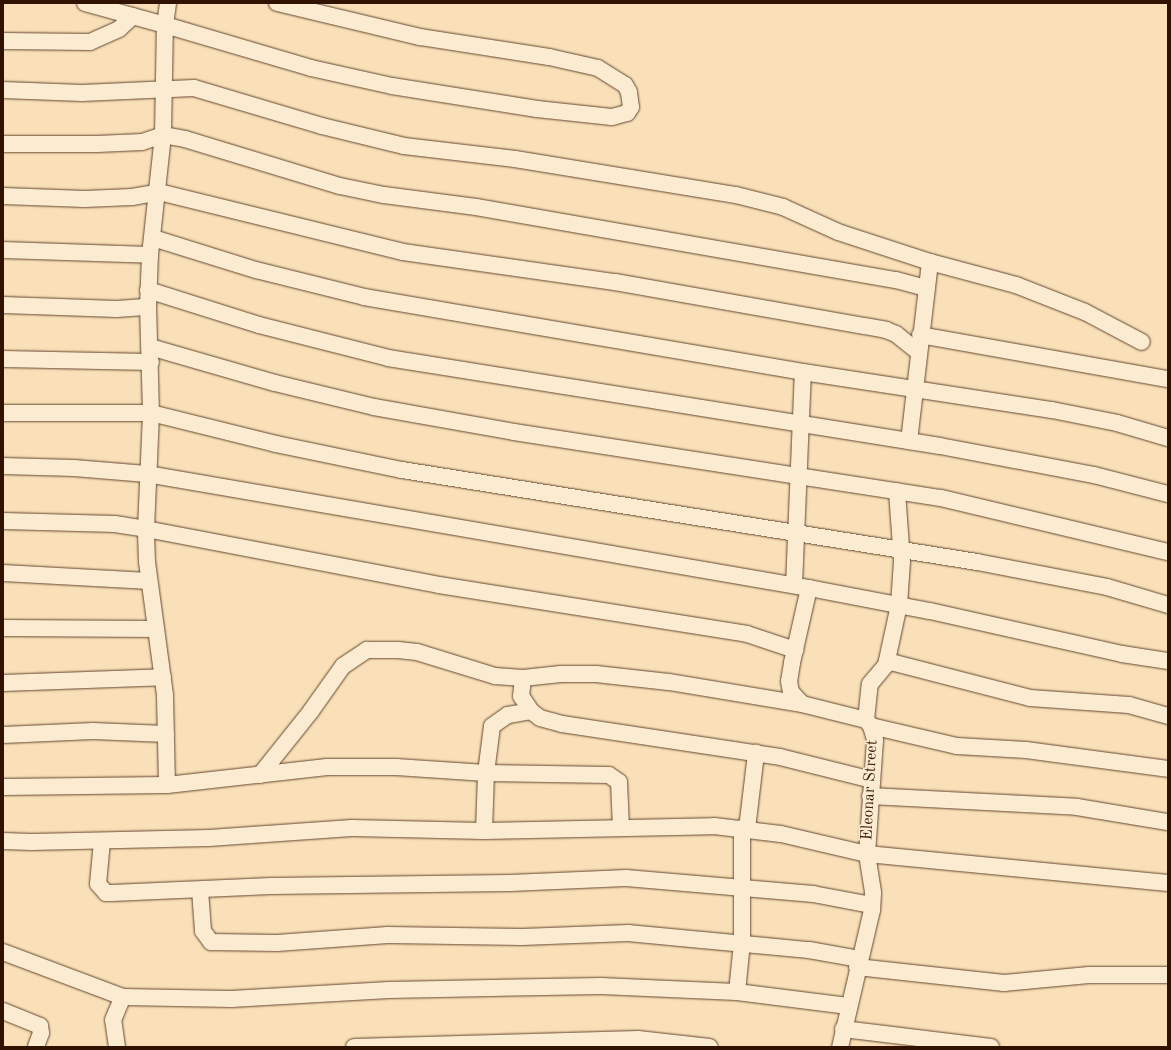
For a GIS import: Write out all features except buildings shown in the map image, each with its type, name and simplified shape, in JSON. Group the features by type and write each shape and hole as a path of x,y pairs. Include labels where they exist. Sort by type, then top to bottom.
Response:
{"street":[{"path":"85,3 311,68 392,86 599,116 621,116 631,107 629,92 624,85 598,68 563,60 420,37 277,3"},
{"path":"167,785 163,677 149,580 146,529 147,474 151,413 148,290 150,255 159,192 163,135 165,25 168,3"},
{"path":"3,41 90,42 119,29 133,16"},
{"path":"3,90 82,93 187,88 207,91 322,126 404,146 515,159 677,184 770,202 794,211 838,232 930,262 1032,291 1086,312 1142,342"},
{"path":"3,144 104,144 142,142 163,135 185,139 340,186 384,196 476,207 896,280 926,288"},
{"path":"3,196 85,199 132,197 159,192 403,252 615,282 886,330 896,334 918,352"},
{"path":"153,238 256,270 364,297 803,372 1082,416 1168,438"},
{"path":"3,250 150,255"},
{"path":"909,441 918,352 930,262"},
{"path":"148,290 258,325 388,358 909,441 1094,474 1168,494"},
{"path":"3,305 109,309 148,308"},
{"path":"920,336 1168,379"},
{"path":"3,359 150,355 374,407 522,434 897,491 968,504 1168,552"},
{"path":"802,704 795,699 789,681 795,650 802,587 798,534 803,372"},
{"path":"3,413 151,413 276,444 402,470 901,550 1099,586 1168,605"},
{"path":"3,466 74,468 147,474 802,587 899,605 1122,654 1168,661"},
{"path":"897,491 901,550 899,605 887,661 870,684 868,723 956,746 1026,750 1168,769"},
{"path":"3,521 115,524 146,529 485,593 746,634 795,650"},
{"path":"3,573 149,580"},
{"path":"3,628 156,629"},
{"name":"Eleonar Street","path":"260,775 311,711 330,681 343,666 367,650 398,650 417,652 495,676 523,678 562,674 596,674 669,682 802,704 868,723 875,747 870,796 867,854 872,877 872,905 848,1006 840,1047"},
{"path":"887,661 1015,694 1067,702 1129,705 1168,716"},
{"path":"3,683 163,677"},
{"path":"523,678 522,696 531,711 540,718 582,729 665,738 756,753 837,770 872,780"},
{"path":"484,831 486,773 492,726 508,715 531,711"},
{"path":"3,735 93,731 166,734"},
{"path":"737,992 742,943 744,828 756,753"},
{"path":"3,787 167,785 327,768 396,767 486,773 613,776 619,782 621,828"},
{"path":"870,796 1077,806 1168,822"},
{"path":"3,841 102,841 209,838 352,828 484,831 621,828 744,828 812,840 867,854 1168,883"},
{"path":"102,841 98,884 106,893 271,886 520,883 626,878 813,894 872,905"},
{"path":"200,890 204,931 211,942 277,943 388,935 522,937 628,933 809,950 859,963 1004,983 1089,976 1168,975"},
{"path":"3,952 123,997 231,999 389,990 601,986 737,992 848,1006"},
{"path":"117,1047 113,1020 123,997"},
{"path":"3,1011 40,1026 41,1033 36,1047"},
{"path":"843,1029 991,1047"},
{"path":"354,1047 638,1039 710,1047"}]}
